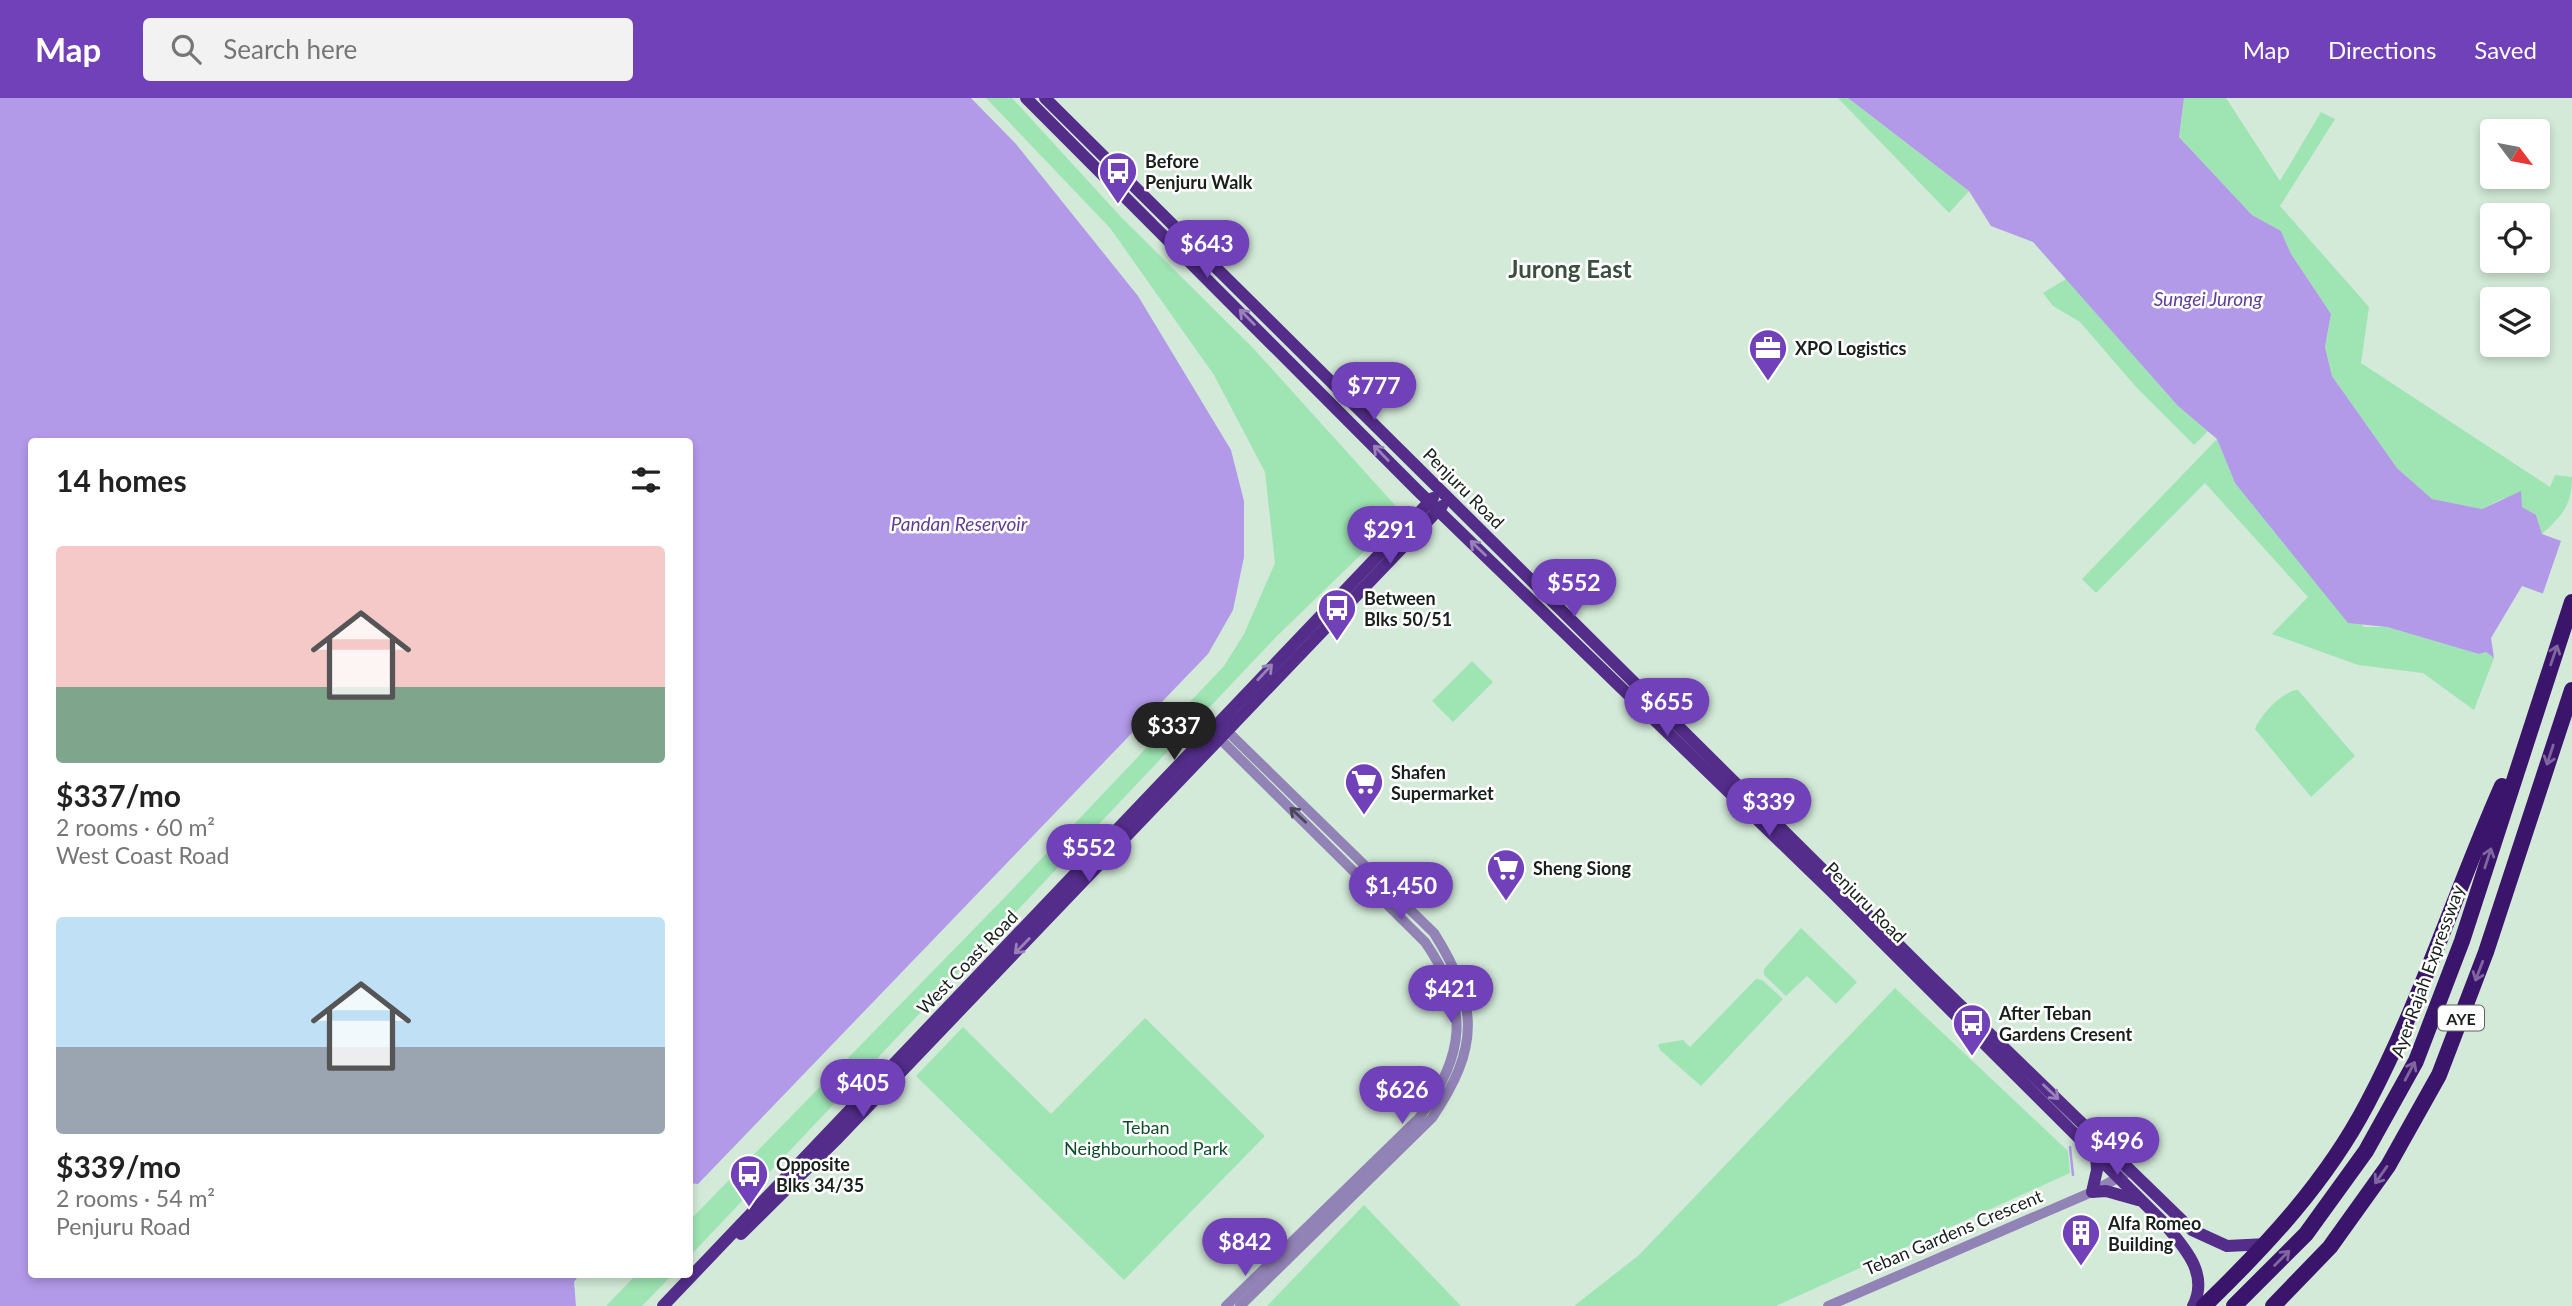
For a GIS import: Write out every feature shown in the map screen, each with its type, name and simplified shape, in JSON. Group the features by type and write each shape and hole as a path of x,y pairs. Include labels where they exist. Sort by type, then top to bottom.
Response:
{"highway":[{"name":"Ayer Rajah Expressway","path":"2234,1306 2306,1234 2366,1151 2416,1061 2462,941 2572,603"},
{"name":"AYE","path":"2273,1306 2330,1247 2388,1166 2439,1075 2486,952 2572,690"},
{"path":"2204,1306 2267,1244 2312,1190 2366,1105 2420,994 2481,833 2536,707"}],"main road":[{"name":"Penjuru Road","path":"1026,98 1434,506 2130,1171 2201,1236 2227,1246 2267,1244"},
{"name":"Penjuru Road","path":"1045,98 1445,494 2163,1222 2195,1265 2199,1295 2193,1306"},
{"name":"West Coast Road","path":"693,1275 1445,494"},
{"name":"West Coast Road","path":"673,1306 836,1140 1218,730"},
{"path":"2096,1156 2097,1170 2092,1192 2106,1191 2139,1200"},
{"name":"West Coast Road","path":"663,1306 690,1278"}],"street":[{"path":"1218,730 1433,933 1454,964 1468,1004 1466,1057 1454,1086 1432,1118 1226,1306"},
{"name":"Teban Gardens Crescent","path":"1828,1306 2092,1192 2130,1171"},
{"path":"1240,1306 1269,1269"}],"green space":[{"path":"986,98 1012,98 1121,217 1254,349 1403,514 1277,636 693,1253 693,1217 1007,895 1224,666 1244,634 1275,563 1265,472 1214,375 1110,228"},
{"path":"1838,98 1848,98 1969,191 1949,213"},
{"path":"2184,98 2226,98 2280,181 2321,112 2335,119 2280,206 2369,307 2361,363 2550,487 2555,475 2572,477 2568,503 2542,534 2536,515 2504,498 2482,509 2432,499 2397,468 2332,376 2325,347 2331,314 2291,254 2281,231 2252,215 2179,137"},
{"path":"2066,279 2178,406 2208,431 2194,445 2137,388 2080,322 2053,306 2043,293"},
{"path":"2217,439 2235,483 2364,627 2387,627 2479,654 2486,652 2494,658 2474,710 2423,673 2358,665 2272,634 2308,597 2205,483 2096,593 2082,579"},
{"path":"1472,661 1493,682 1453,722 1432,701"},
{"path":"2298,690 2355,756 2311,797 2255,729 2273,704 2286,694"},
{"path":"1801,928 1857,982 1836,1004 1807,976 1786,996 1764,975 1764,969"},
{"path":"1756,979 1762,980 1783,999 1701,1086 1660,1050 1658,1044 1683,1040 1690,1047"},
{"path":"1895,988 2068,1151 2070,1173 1776,1306 1574,1306 1639,1255"},
{"name":"Teban Neighbourhood Park","path":"1145,1018 1265,1136 1124,1280 916,1076 963,1027 1051,1114"},
{"path":"1364,1205 1461,1306 1267,1306"},
{"path":"633,1278 669,1278 642,1306 606,1306"}],"water":[{"name":"Pandan Reservoir","path":"0,98 971,98 1016,144 1138,296 1231,450 1244,501 1244,557 1233,610 1208,654 698,1184 693,1183 693,438 28,438 28,1278 577,1278 574,1282 576,1306 0,1306"},
{"name":"Sungei Jurong","path":"1848,98 2184,98 2179,137 2252,215 2281,231 2291,254 2331,314 2325,347 2332,376 2397,468 2432,499 2482,509 2521,491 2522,507 2536,515 2542,534 2572,545 2572,604 2522,586 2491,638 2494,658 2486,652 2479,654 2387,627 2348,623 2235,483 2217,439 2178,406 2033,242 1991,226 1969,191"}],"pier":[{"path":"2562,538 2572,541 2572,607 2542,596"}],"waterway":[{"path":"2070,1147 2073,1175"}],"place":[{"name":"Before Penjuru Walk","path":"1118,205"},
{"name":"XPO Logistics","path":"1768,382"},
{"name":"Between Blks 50/51","path":"1337,642"},
{"name":"Shafen Supermarket","path":"1364,816"},
{"name":"Sheng Siong","path":"1506,902"},
{"name":"After Teban Gardens Cresent","path":"1972,1057"},
{"name":"Opposite Blks 34/35","path":"749,1208"},
{"name":"Alfa Romeo Building","path":"2081,1267"}],"district":[{"name":"Jurong East","path":"1570,268"}]}
